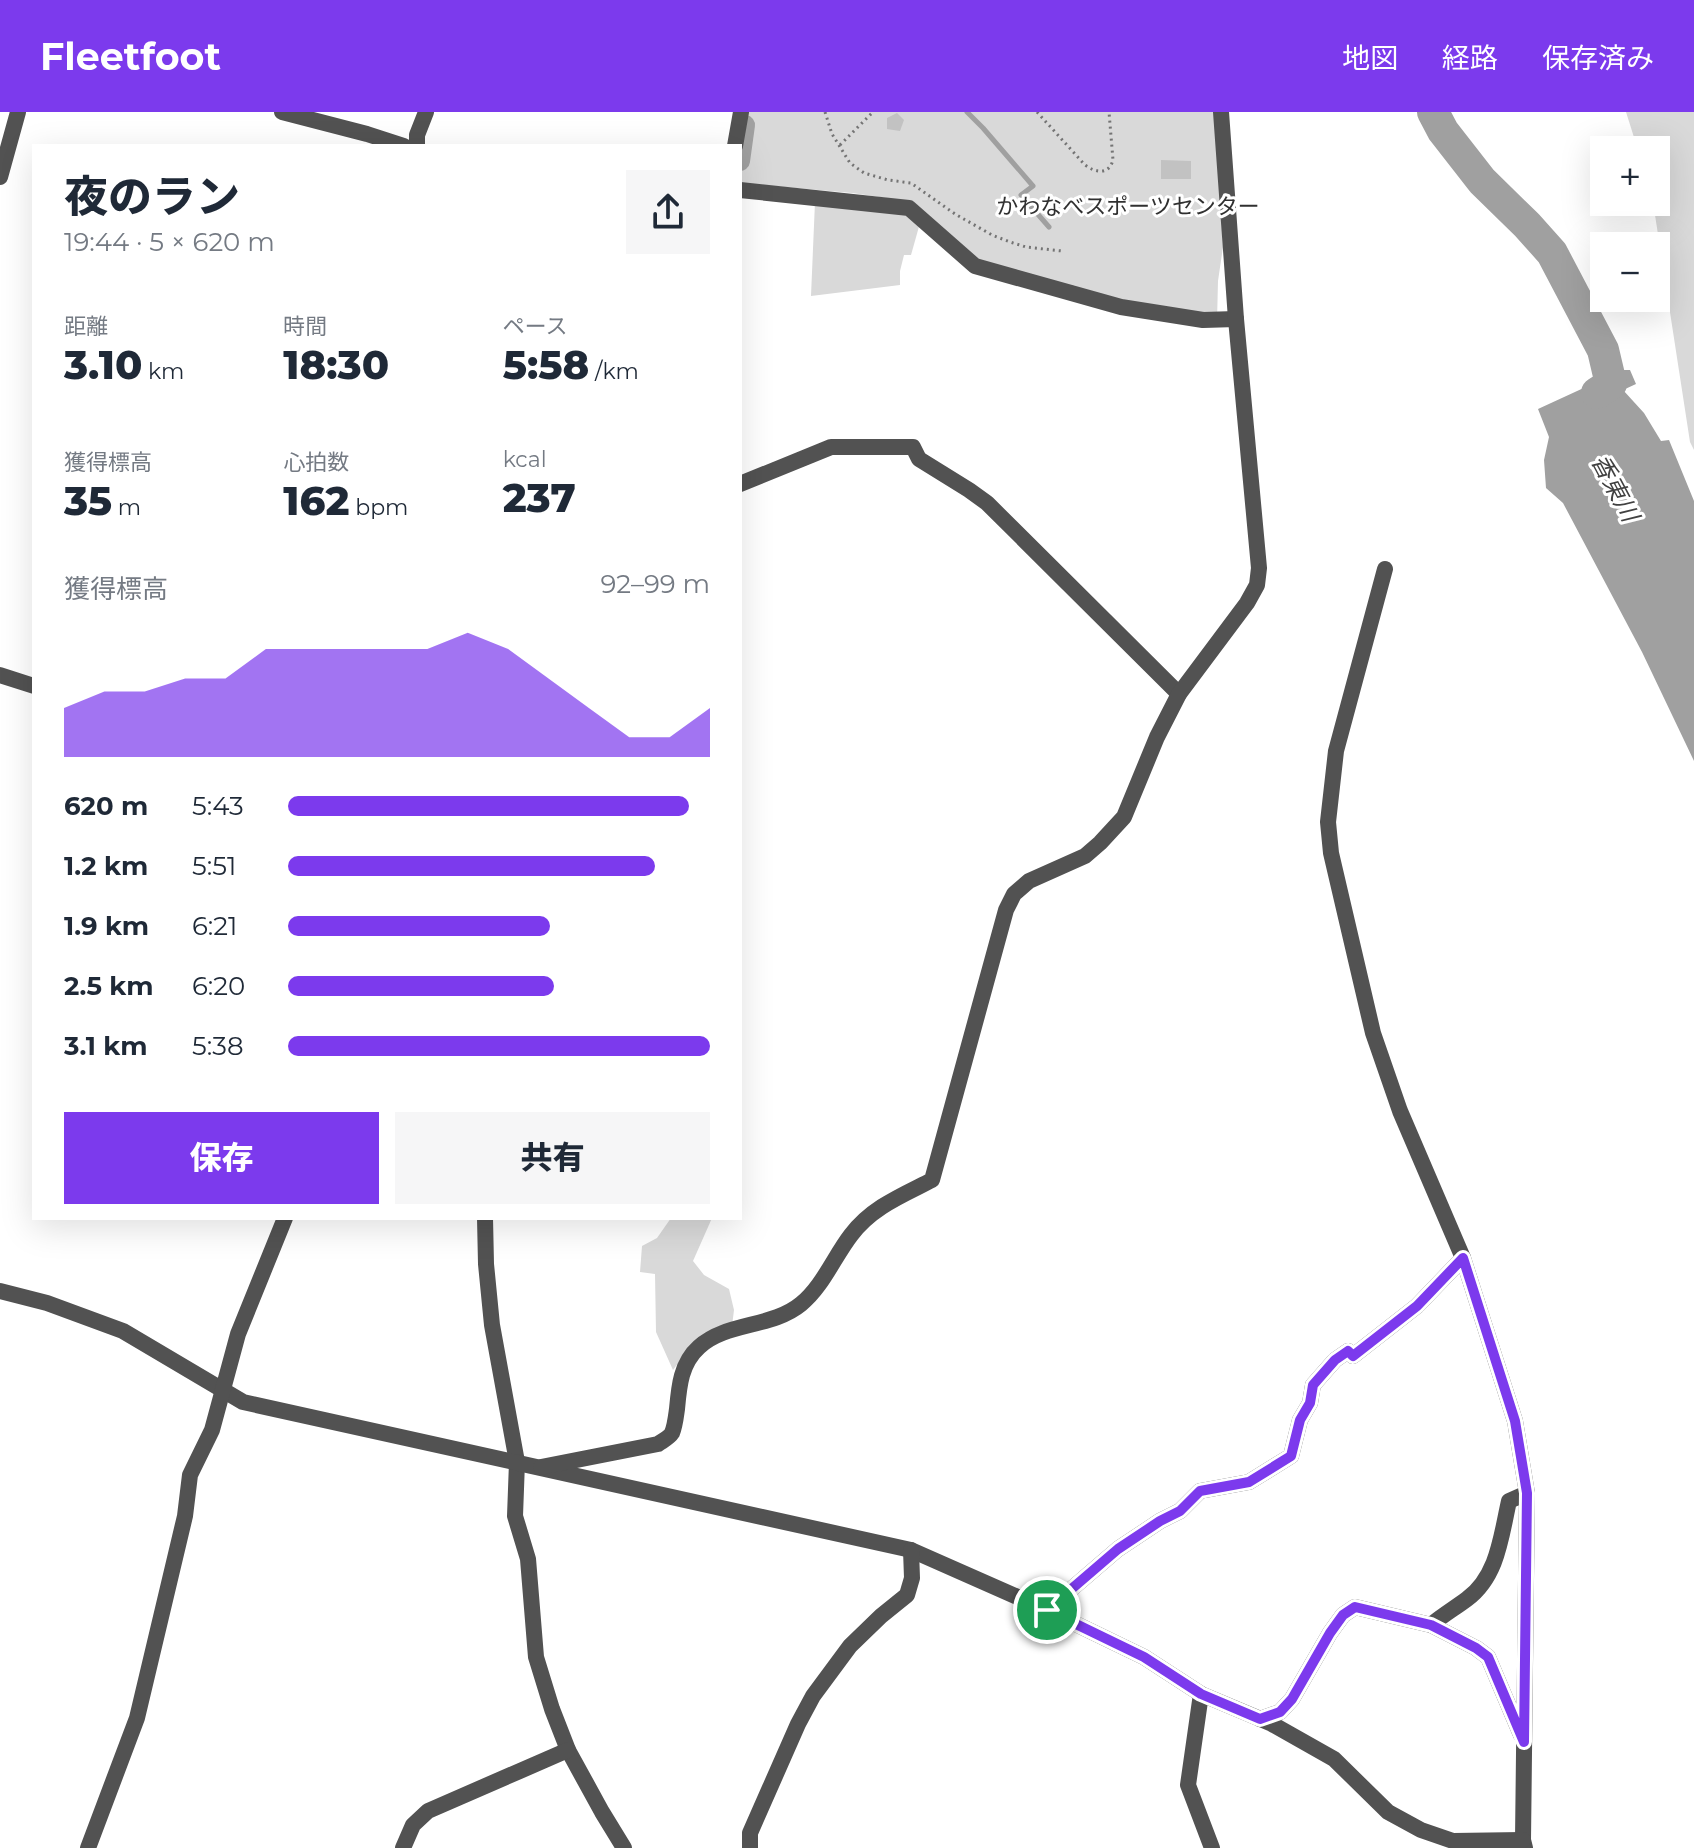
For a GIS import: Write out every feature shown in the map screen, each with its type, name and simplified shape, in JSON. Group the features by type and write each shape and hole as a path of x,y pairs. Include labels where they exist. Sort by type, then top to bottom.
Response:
{"street":[{"path":"0,177 18,112"},
{"path":"282,112 308,115 398,144"},
{"path":"417,144 417,135 426,112"},
{"path":"735,144 741,112"},
{"path":"541,1467 658,1444 665,1440 671,1435 676,1419 681,1376 699,1347 718,1335 782,1316 800,1304 867,1217 886,1203 932,1180 1006,910 1014,894 1029,881 1085,856 1124,817 1157,737 1179,694 1257,585 1259,568 1221,112"},
{"path":"742,190 909,208 975,266 1121,307 1203,320 1236,319"},
{"path":"742,483 831,447 913,447 919,459 987,503 1179,694"},
{"path":"0,1291 47,1303 123,1331 243,1402 911,1550 1144,1657 1201,1694 1260,1719 1334,1759 1388,1812 1421,1830 1453,1841 1524,1844 1527,1493 1515,1421 1463,1258 1400,1111 1373,1033 1331,853 1328,822 1336,751 1385,569"},
{"path":"0,675 32,685"},
{"path":"88,1848 137,1718 185,1516 190,1475 212,1430 238,1334 284,1220"},
{"path":"485,1220 492,1325 517,1462 515,1516 528,1559 536,1657 568,1750 624,1848"},
{"path":"1047,1610 1118,1549 1180,1511 1200,1491 1249,1482 1291,1456 1300,1420 1310,1403 1313,1385 1335,1360 1348,1351 1353,1356 1417,1306 1463,1258"},
{"path":"1431,1625 1469,1598 1485,1581 1494,1565 1509,1501 1527,1493"},
{"path":"750,1848 750,1833 813,1696 850,1646 907,1595 912,1578 911,1550"},
{"path":"1260,1719 1280,1712 1292,1699 1330,1633 1343,1615 1355,1607 1431,1625 1488,1657 1524,1742"},
{"path":"1201,1694 1188,1785 1212,1848"},
{"path":"403,1848 413,1825 428,1811 568,1750"}],"path":[{"path":"825,112 832,134 850,163 864,173 911,183 945,208 992,235 1026,247 1062,251"},
{"path":"840,145 873,112"},
{"path":"1037,112 1085,165 1099,171 1106,170 1113,160 1109,112"}],"green space":[{"name":"かわなべスポーツセンター","path":"747,112 1215,112 1223,247 1217,321 1199,322 981,264 914,202 742,183 740,144"},
{"path":"1626,112 1694,112 1694,450 1690,442 1670,312 1670,232 1658,232 1655,216 1670,216 1670,136 1634,136"},
{"path":"815,202 906,211 920,223 911,255 904,255 900,285 811,296"},
{"path":"670,1220 711,1220 693,1261 704,1275 729,1289 734,1310 732,1326 688,1350 673,1370 656,1332 655,1274 640,1272 642,1246 657,1238"}],"water":[{"path":"1605,359 1618,370 1630,370 1636,384 1623,390 1644,413 1661,441 1669,440 1694,501 1694,761 1642,652 1563,503 1546,488 1544,460 1549,437 1538,409 1601,380"}],"building":[{"path":"897,113 904,120 900,131 887,129 887,118"},
{"path":"1161,160 1191,161 1191,179 1161,179"}],"waterway":[{"path":"967,112 1033,186 1021,195 1049,227"},
{"name":"香東川","path":"1433,112 1443,131 1482,181 1552,253 1603,350 1611,384 1597,393"},
{"path":"742,147 745,125"}],"route":[{"path":"1463,1258 1515,1421 1527,1493 1524,1742 1488,1657 1431,1625 1355,1607 1343,1615 1330,1633 1292,1699 1280,1712 1260,1719 1201,1694 1144,1657 1047,1610 1118,1549 1180,1511 1200,1491 1249,1482 1291,1456 1300,1420 1310,1403 1313,1385 1335,1360 1348,1351 1353,1356 1417,1306 1463,1258"}]}
